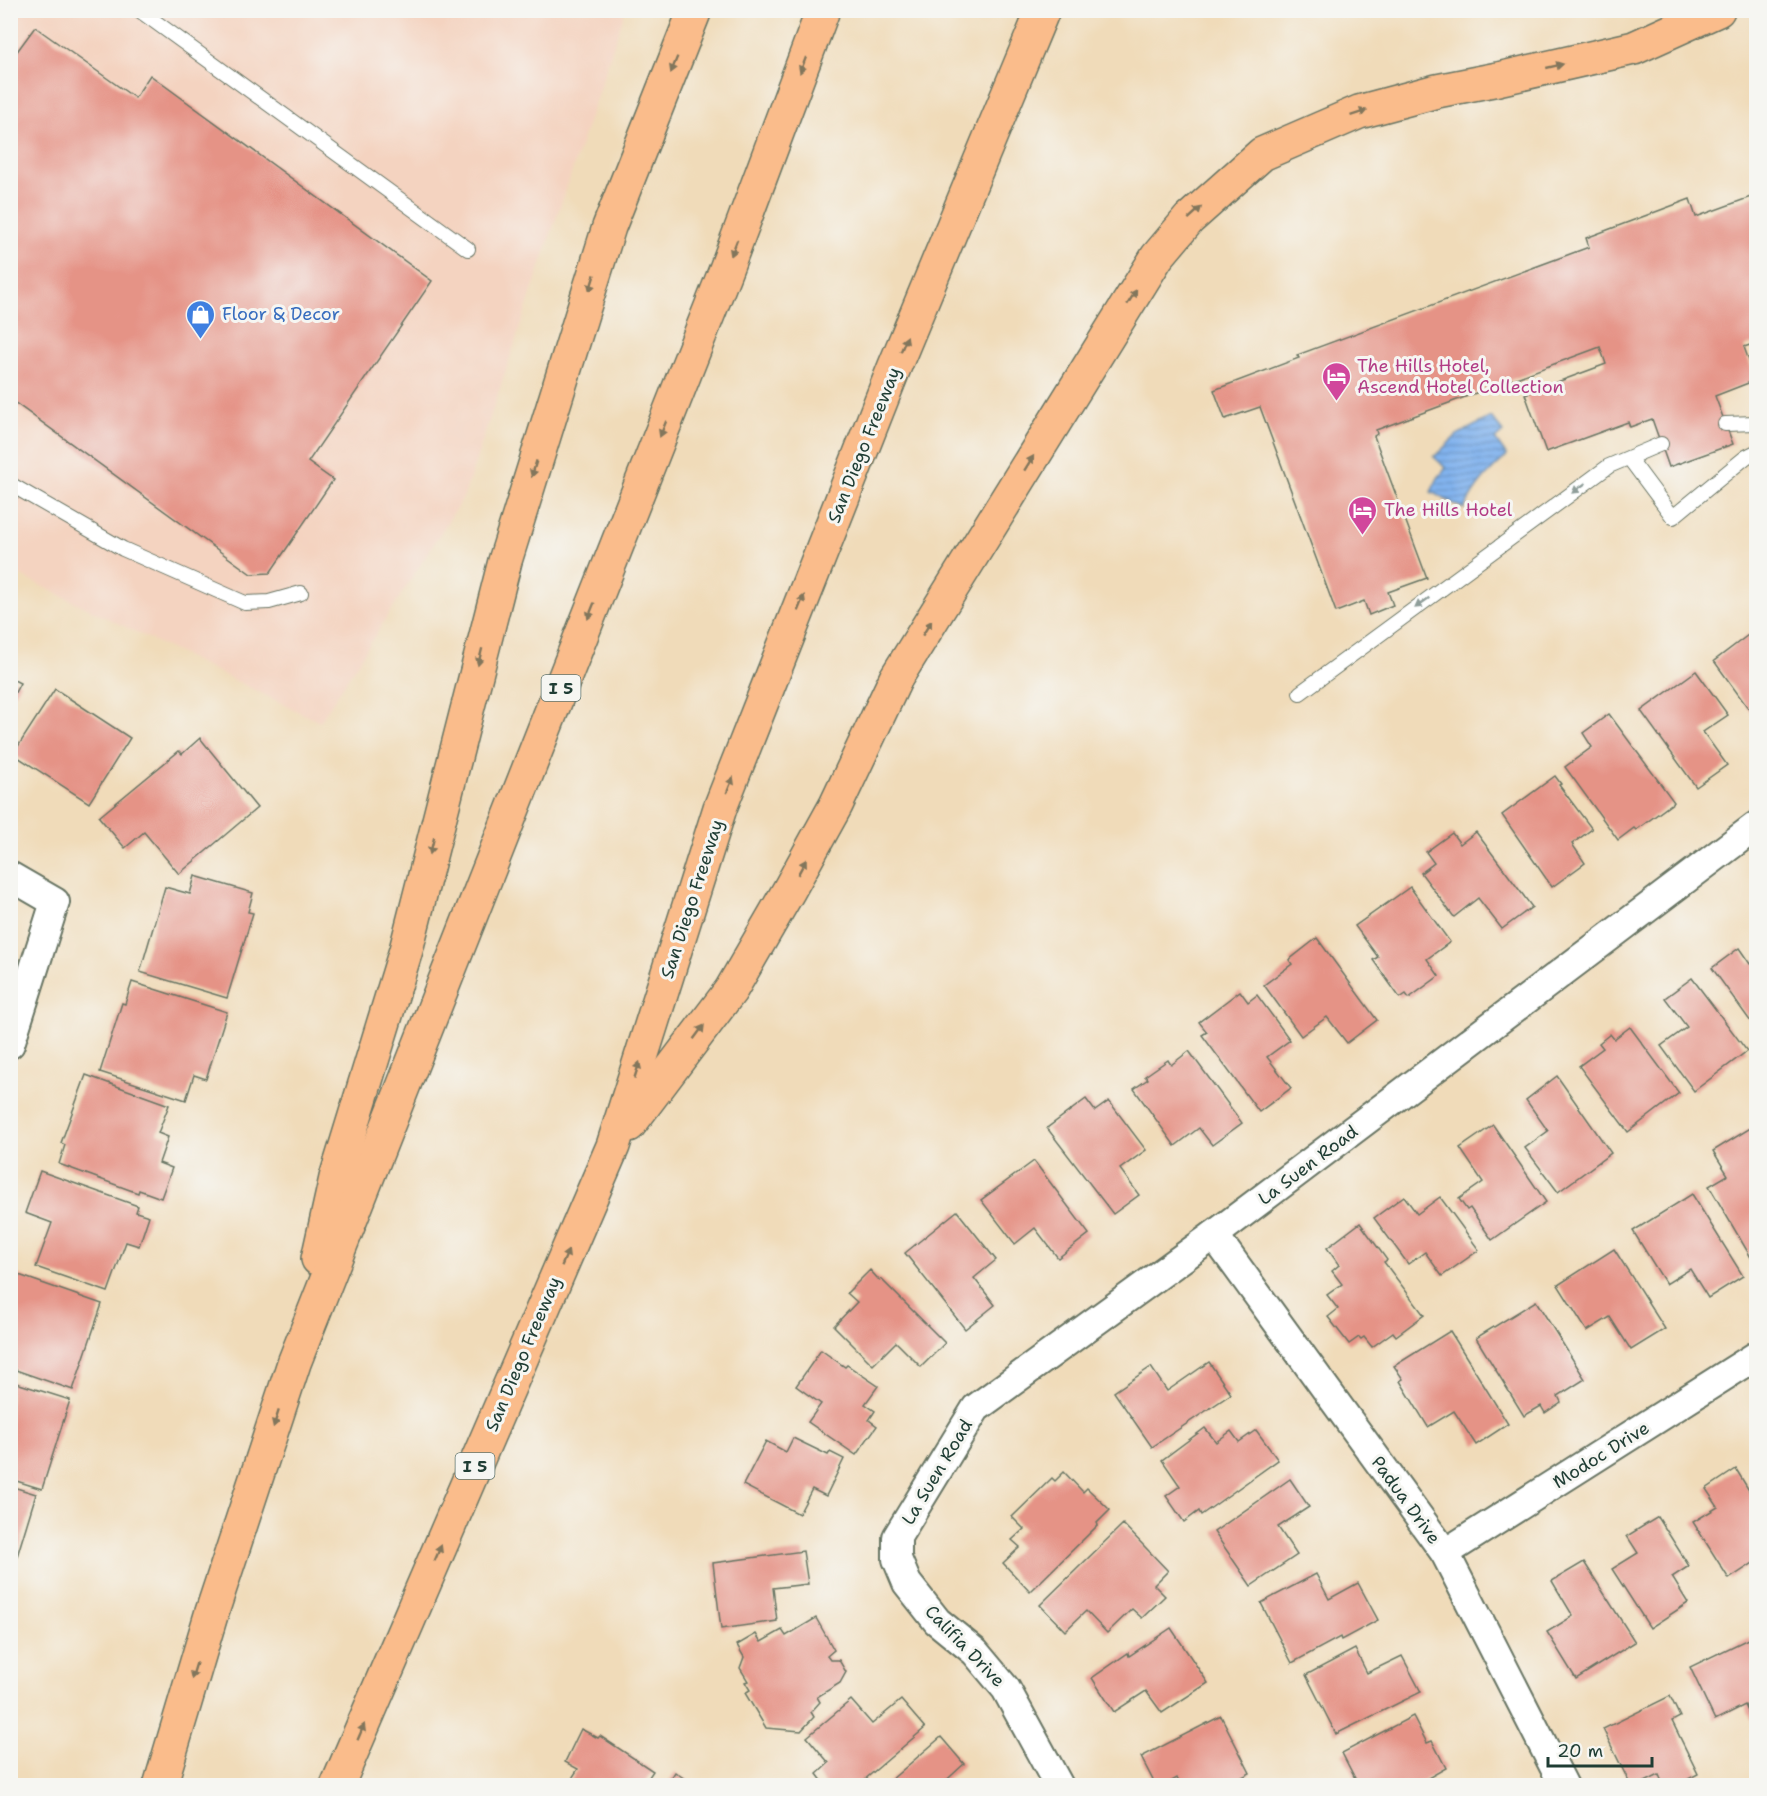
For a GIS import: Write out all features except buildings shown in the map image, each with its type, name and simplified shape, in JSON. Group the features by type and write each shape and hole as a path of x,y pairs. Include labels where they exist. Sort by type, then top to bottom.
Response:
{"highway":[{"path":"294,1363 336,1178 406,950 505,561 609,227 696,10"},
{"name":"I 5","path":"160,1785 211,1615 294,1363 726,269 823,10"},
{"name":"San Diego Freeway","path":"337,1785 613,1146 720,808 894,368 1043,10"},
{"path":"613,1146 730,990 836,806 896,678 1157,257 1189,219 1262,154 1359,112 1437,91 1634,48 1718,10"}],"street":[{"name":"La Suen Road","path":"897,1537 976,1408 1214,1235 1756,826"},
{"path":"10,876 56,902 10,1044"},
{"name":"Padua Drive","path":"1214,1235 1445,1552 1564,1785"},
{"name":"Modoc Drive","path":"1445,1552 1756,1356"},
{"name":"Califia Drive","path":"897,1537 897,1559 907,1583 937,1621 975,1652 1006,1689 1059,1785"}],"lane":[{"path":"139,10 468,249"},
{"path":"1725,424 1756,423"},
{"path":"1300,693 1609,466 1661,444"},
{"path":"1629,458 1673,517 1746,457 1756,452"},
{"path":"10,484 123,549 245,603 269,602 301,593"}],"shaded area":[{"path":"10,11 625,11 464,496 320,722 11,571"}],"water":[{"path":"1491,417 1503,432 1495,439 1507,456 1482,480 1464,509 1431,492 1446,468 1434,457 1457,435"}],"place":[{"name":"Floor & Decor","path":"201,340"},
{"name":"The Hills Hotel, Ascend Hotel Collection","path":"1336,402"},
{"name":"The Hills Hotel","path":"1363,536"}]}
